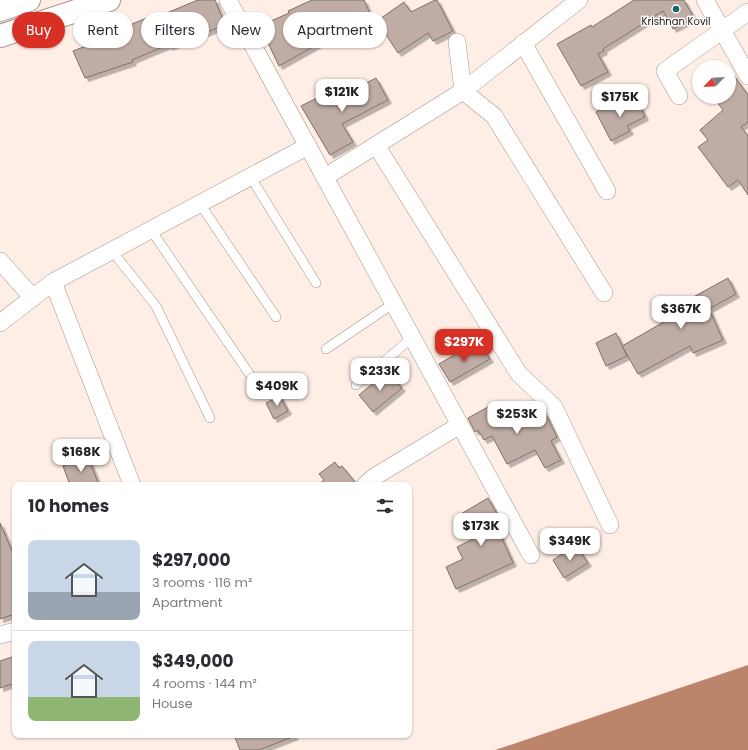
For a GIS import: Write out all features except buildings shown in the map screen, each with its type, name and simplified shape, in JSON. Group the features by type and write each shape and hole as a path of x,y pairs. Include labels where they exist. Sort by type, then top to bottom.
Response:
{"highway":[{"path":"0,10 30,0"},
{"path":"0,36 109,0"}],"street":[{"path":"228,0 531,555"},
{"path":"325,177 463,91 579,0"},
{"path":"705,0 748,76"},
{"path":"679,96 665,71 748,12"},
{"path":"457,42 463,91 494,116 604,293"},
{"path":"523,43 607,191"},
{"path":"376,145 519,374 554,407 610,525"},
{"path":"0,323 53,282 308,146"},
{"path":"0,260 32,298"},
{"path":"53,282 131,482"},
{"path":"368,482 374,477 460,425"},
{"path":"0,635 12,632"}],"lane":[{"path":"250,176 316,283"},
{"path":"200,204 276,317"},
{"path":"151,230 259,388"},
{"path":"112,250 156,306 210,418"},
{"path":"326,349 394,303"},
{"path":"356,385 412,337"}],"shaded area":[{"path":"748,665 748,750 495,750"}],"place":[{"name":"Krishnan Kovil","path":"676,9"}]}
